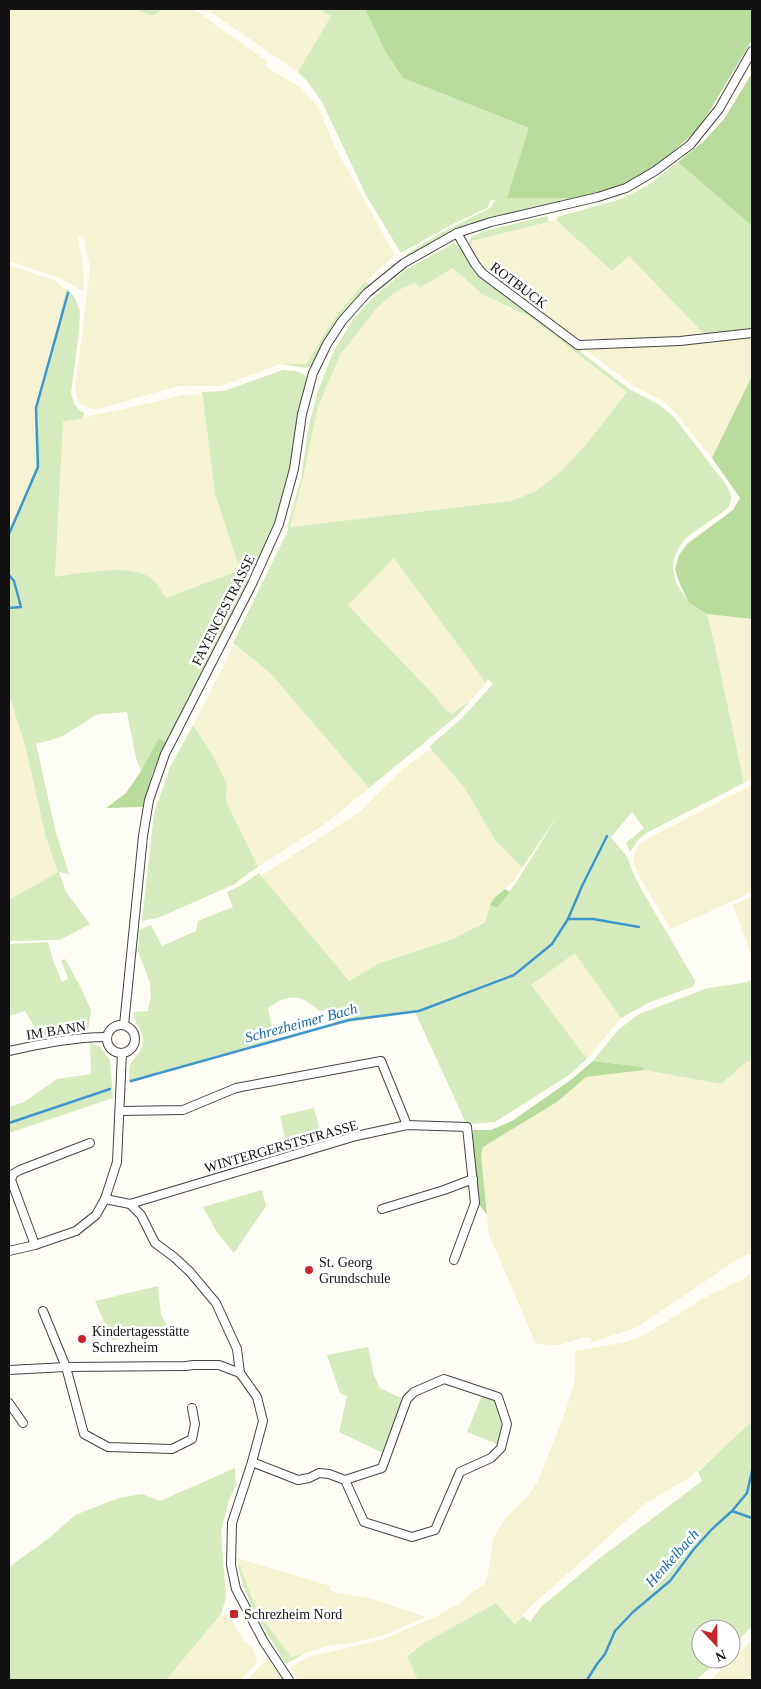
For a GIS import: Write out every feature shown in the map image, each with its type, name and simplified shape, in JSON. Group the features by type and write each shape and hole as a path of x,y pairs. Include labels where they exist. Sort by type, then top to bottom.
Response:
{"street":[{"name":"FAYENCESTRASSE","path":"124,1025 149,800 165,754 252,584 278,524 294,469 302,414 313,373 327,344 342,321 367,293 404,264 428,249 457,234 491,222 598,197 626,188 656,171 690,145 719,109 752,51"},
{"name":"ROTBUCK","path":"457,234 482,273 578,344 680,341 752,333"},
{"path":"124,1025 132,1029 136,1037 134,1046 131,1050 122,1053 114,1052 109,1046 107,1037 115,1026 124,1025"},
{"name":"IM BANN","path":"9,1051 48,1042 107,1037"},
{"path":"9,1251 76,1231 96,1215 106,1199 118,1162 122,1053"},
{"path":"120,1111 183,1110 236,1088 381,1061 408,1124"},
{"name":"WINTERGERSTSTRASSE","path":"106,1199 130,1204 356,1136 408,1124 467,1127 473,1179"},
{"path":"35,1244 11,1180 13,1174 90,1143"},
{"path":"382,1208 444,1190 473,1179 475,1203 454,1260"},
{"path":"130,1204 141,1215 155,1243 190,1272 216,1303 237,1349 240,1373 257,1397 263,1421 252,1462 232,1522 230,1565 236,1589 264,1642 289,1680"},
{"path":"43,1311 66,1367 84,1434 108,1448 172,1449 192,1439 195,1424 192,1408"},
{"path":"9,1370 66,1367 219,1365 240,1373"},
{"path":"252,1462 298,1480 319,1473 329,1474 345,1480 382,1468 407,1399 414,1392 444,1379 498,1397 507,1424 501,1448 490,1458 460,1472 435,1530 412,1537 364,1522 345,1480"},
{"path":"9,1403 23,1423"}],"shaded area":[{"path":"9,9 134,9 153,16 162,9 194,9 268,62 265,66 298,86 317,105 336,149 395,255 365,282 335,317 306,364 280,364 217,386 178,386 98,409 88,408 80,404 75,391 90,267 83,236 78,238 83,265 84,292 62,279 9,261"},
{"path":"206,9 319,9 331,16 298,72"},
{"path":"556,220 612,271 629,256 704,334 676,338 589,339 574,336 483,269 473,258 470,246 472,241"},
{"path":"9,265 55,281 66,290 52,349 36,403 36,465 23,500 9,529"},
{"path":"453,268 482,294 530,317 627,392 584,447 559,473 534,492 511,501 290,527 303,478 318,407 340,355 377,308 395,292 415,281 420,288"},
{"path":"752,337 752,376 712,458 674,411 664,402 631,384 586,350 586,347 685,345"},
{"path":"202,394 215,494 240,570 166,598 152,579 131,571 93,571 55,577 63,422 181,395"},
{"path":"394,557 486,683 471,700 452,714 447,711 348,604"},
{"path":"707,614 752,619 752,779 744,783 715,646"},
{"path":"234,645 271,674 369,788 326,823 258,867 226,801 227,783 213,756 193,725"},
{"path":"9,694 26,749 46,838 58,872 9,900"},
{"path":"431,749 464,787 495,840 522,868 514,881 494,898 485,921 453,939 380,963 348,981 261,876 358,813 404,768"},
{"path":"752,785 752,892 671,929 640,878 633,862 635,851 641,843 658,833"},
{"path":"752,897 752,958 733,905"},
{"path":"575,952 621,1018 587,1059 530,985"},
{"path":"752,1060 752,1253 741,1257 636,1328 592,1342 590,1337 584,1337 560,1345 536,1344 489,1235 481,1155 483,1147 557,1102 586,1077 644,1070 721,1084 744,1064"},
{"path":"752,1272 752,1421 731,1442 690,1477 646,1503 527,1610 516,1624 496,1603 426,1642 407,1655 418,1680 298,1680 290,1668 308,1657 381,1640 437,1616 460,1603 485,1583 497,1530 528,1496 538,1481 566,1410 575,1381 575,1351 626,1342 646,1334 704,1298 743,1279"},
{"path":"237,1558 330,1586 330,1591 373,1599 426,1617 382,1636 328,1646 291,1657 257,1611"},
{"path":"228,1613 244,1641 253,1648 257,1662 241,1680 166,1680 221,1614 223,1616"},
{"path":"752,1640 752,1680 710,1680 722,1669 741,1669 741,1651"},
{"path":"268,1661 283,1680 247,1680 263,1663"}],"green space":[{"path":"134,9 162,9 153,16"},
{"path":"319,9 365,9 385,51 403,78 529,128 583,198 484,221 450,233 408,256 405,255 435,236 490,208 495,200 491,200 487,208 449,226 401,253 366,195 322,102 298,72 331,16"},
{"path":"365,9 752,9 752,40 700,127 655,168 619,186 583,198 507,198 529,128 403,78 385,51"},
{"path":"752,73 752,226 678,162 704,141 724,119"},
{"path":"678,162 752,226 752,330 704,334 629,256 612,271 556,220 557,217 618,200 647,186"},
{"path":"547,216 549,222 472,241 470,246 468,245 471,237 484,231"},
{"path":"454,243 465,253 478,273 576,345 582,353 629,389 658,404 673,416 725,483 730,493 731,499 727,509 686,538 674,558 673,569 676,583 689,603 707,614 744,783 648,832 638,840 630,852 626,843 644,828 632,812 611,837 628,858 640,887 695,981 694,986 648,1003 621,1018 575,953 531,985 587,1059 569,1075 495,1122 472,1124 465,1121 415,1012 338,1024 329,1009 319,1011 306,1001 294,998 282,1000 268,1008 273,1032 272,1040 129,1083 130,1065 140,1051 143,1042 134,1012 148,1011 151,996 150,983 138,951 139,930 151,925 162,946 196,931 198,921 233,907 227,892 259,873 349,981 380,963 453,939 485,922 490,905 497,908 515,884 559,814 522,868 495,840 464,787 431,749 430,746 462,718 493,684 488,679 486,683 394,558 348,605 447,711 452,714 471,700 458,715 369,788 271,674 233,643 289,528 287,527 301,479 308,429 317,394 334,350 355,317 369,302 407,269","holes":["453,268 482,294 530,317 627,392 584,447 559,473 534,492 511,501 290,527 303,478 318,407 340,355 377,308 395,292 415,282 420,288"]},
{"path":"365,282 371,285 326,339 312,366 306,368 281,364 306,364 335,317"},
{"path":"68,289 75,298 80,311 71,393 74,404 84,413 83,418 63,422 55,577 105,570 132,571 152,579 166,598 240,570 215,494 202,392 224,391 283,370 296,371 307,376 288,476 275,523 255,571 248,570 245,577 249,582 166,743 159,738 141,771 136,758 127,712 98,714 61,737 36,744 56,833 69,874 59,872 66,892 90,924 60,940 9,941 9,900 58,872 46,838 26,749 9,694 9,529 23,500 36,465 36,403 52,349 66,290"},
{"path":"752,376 752,619 707,614 689,603 675,569 679,555 687,544 733,510 740,498 712,458"},
{"path":"193,725 213,756 227,783 226,801 258,867 235,884 158,918 142,921 154,814 170,767"},
{"path":"159,738 166,743 152,774 143,807 106,808 126,793 141,771"},
{"path":"505,889 510,892 497,908 490,905 494,898"},
{"path":"48,942 62,982 68,979 61,960 65,959 91,1010 88,1030 69,1030 41,1037 25,1011 9,1016 9,944"},
{"path":"752,980 752,1060 744,1064 721,1084 644,1070 643,1067 593,1061 618,1030 639,1014 708,988"},
{"path":"90,1043 100,1047 110,1060 113,1098 9,1133 9,1107 24,1102 57,1079 91,1074"},
{"path":"593,1061 643,1067 644,1070 586,1077 557,1102 483,1147 481,1155 487,1215 479,1204 471,1140 473,1130 491,1130 512,1121 572,1079"},
{"path":"314,1108 323,1141 288,1152 280,1116"},
{"path":"262,1190 266,1206 234,1253 218,1234 203,1207"},
{"path":"158,1286 161,1315 170,1331 112,1340 95,1301"},
{"path":"368,1347 374,1375 380,1388 403,1399 383,1453 339,1432 347,1396 340,1393 327,1355"},
{"path":"482,1395 495,1399 504,1424 497,1444 467,1432"},
{"path":"752,1421 752,1626 741,1638 741,1619 691,1619 691,1669 709,1669 696,1680 418,1680 407,1656 426,1642 496,1603 515,1624 523,1616 530,1622 541,1607 596,1561 702,1481 698,1472"},
{"path":"235,1468 236,1485 229,1500 221,1531 226,1598 221,1614 166,1680 9,1680 9,1567 48,1539 75,1515 119,1498 142,1494 160,1501"},
{"path":"237,1558 257,1611 291,1657 305,1653 286,1664 255,1613 244,1587"}],"waterway":[{"path":"9,534 38,467 36,408 68,293"},
{"path":"9,575 14,581 21,607 9,608"},
{"name":"Schrezheimer Bach","path":"131,1081 349,1020 419,1011 514,975 552,944 568,919 607,836"},
{"path":"569,919 593,919 639,927"},
{"name":"Schrezheimer Bach","path":"9,1123 110,1089"},
{"name":"Henkelbach","path":"587,1680 605,1654 615,1631 633,1612 670,1581 694,1549 747,1493 752,1471"},
{"path":"732,1511 752,1518"}],"place":[{"name":"St. Georg Grundschule","path":"309,1270"},
{"name":"Kindertagesstätte Schrezheim","path":"82,1339"},
{"name":"Schrezheim Nord","path":"234,1614"}]}
